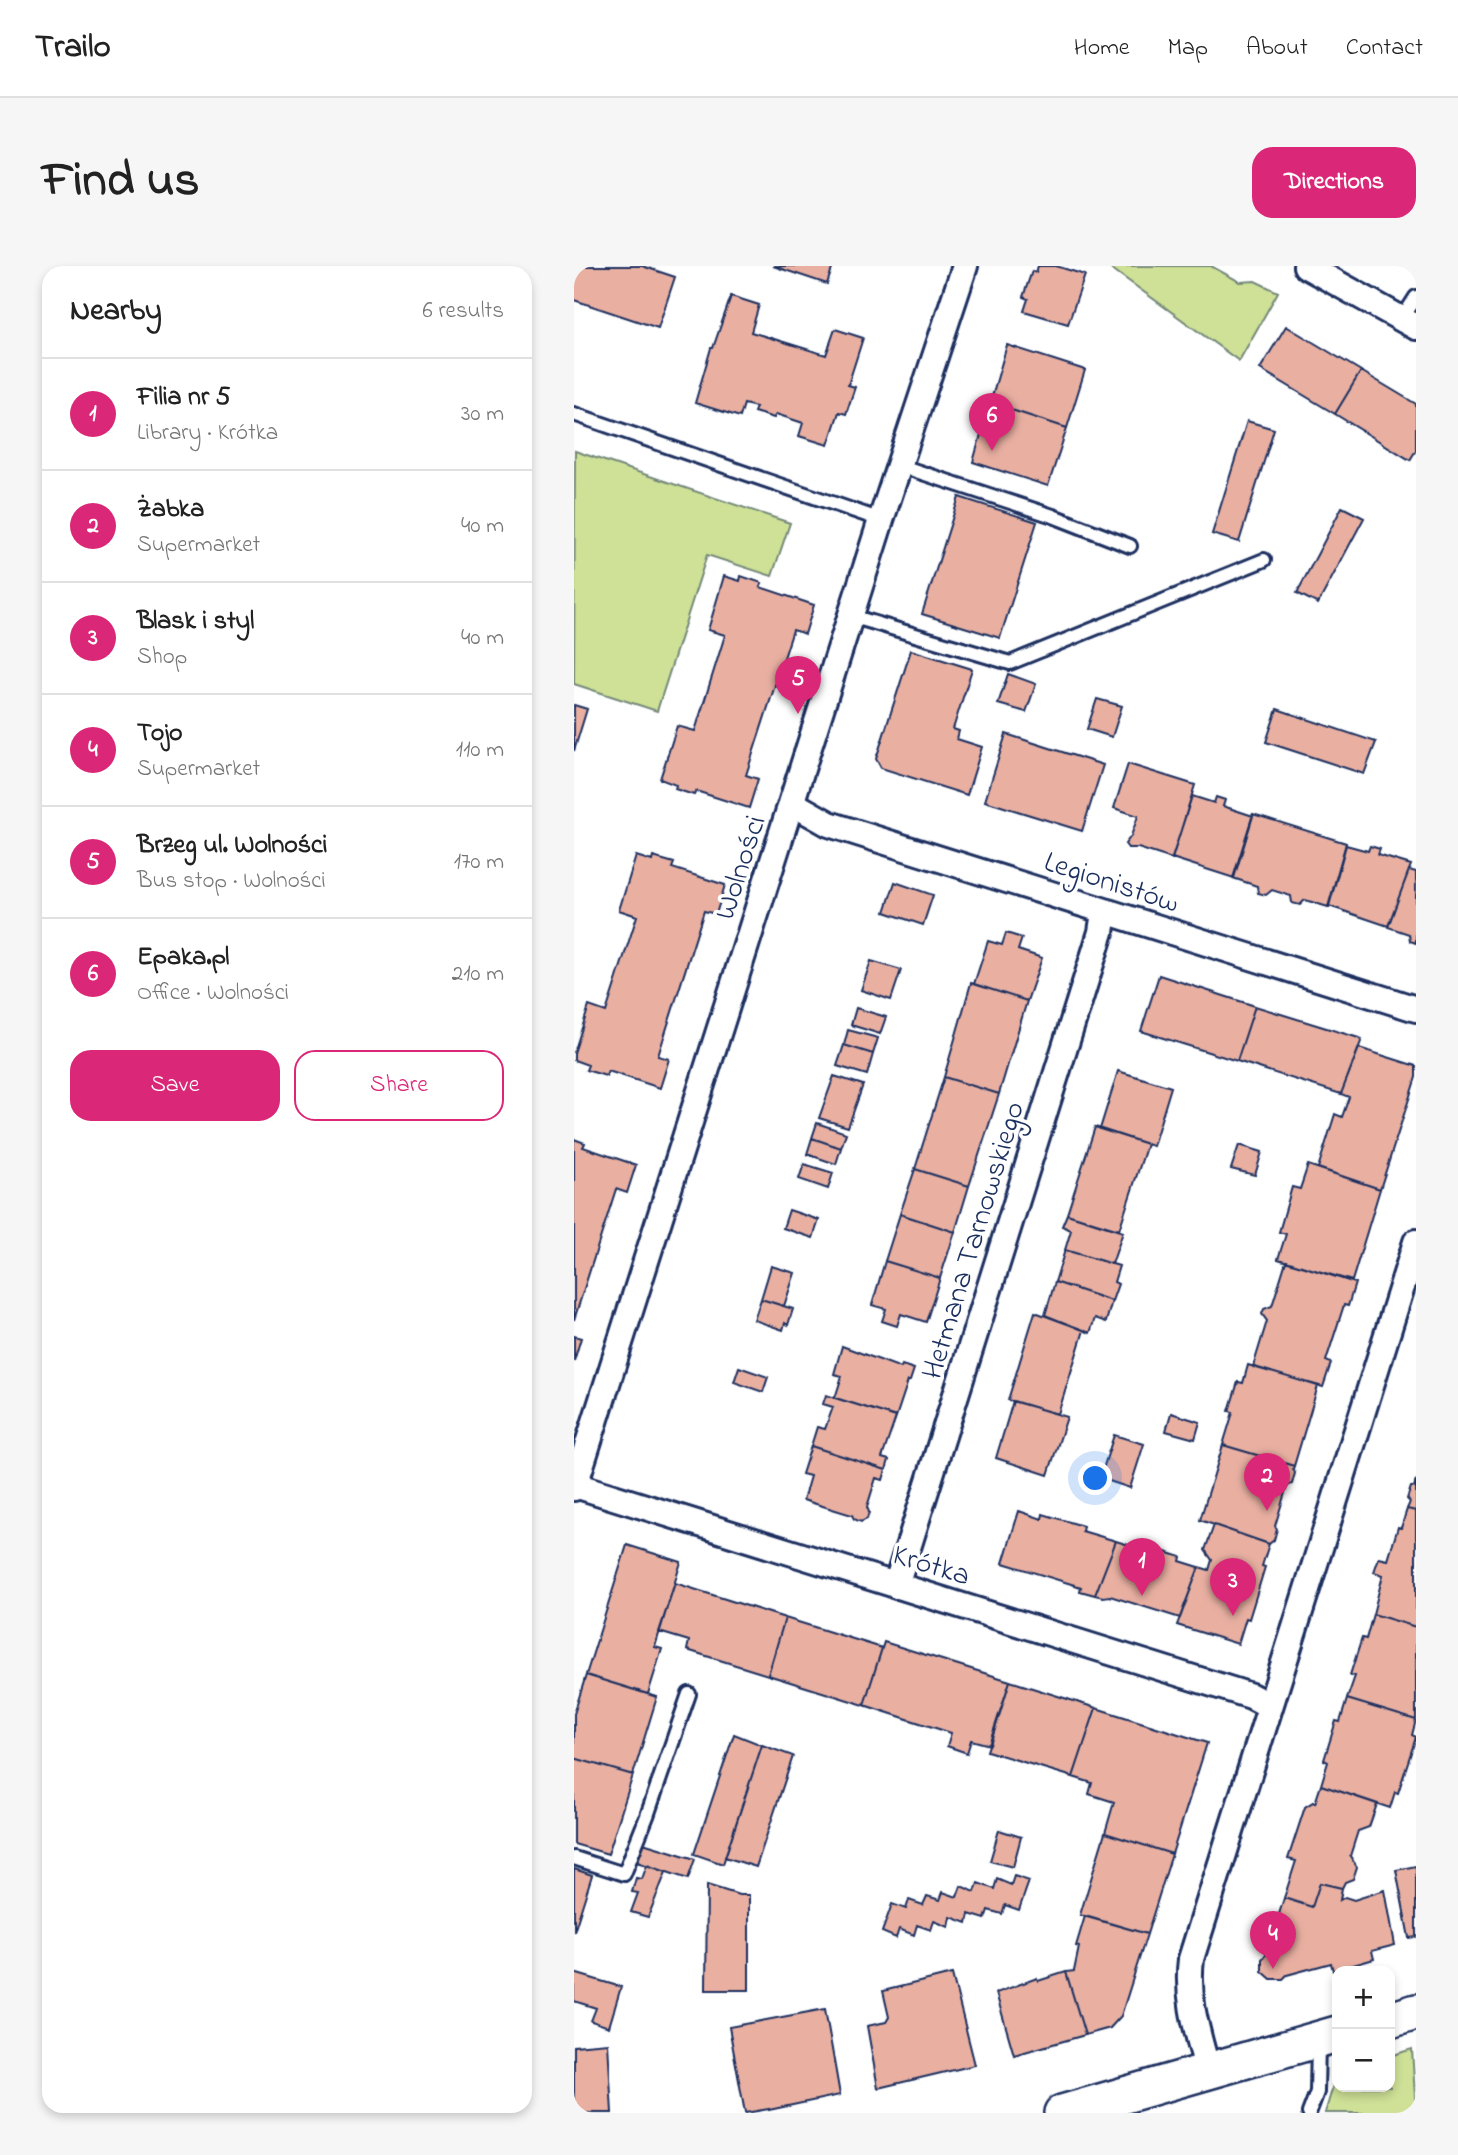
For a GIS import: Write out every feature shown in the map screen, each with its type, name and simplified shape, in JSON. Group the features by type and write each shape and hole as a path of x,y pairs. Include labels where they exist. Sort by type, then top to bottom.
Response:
{"street":[{"name":"Wolności","path":"574,1486 881,520 965,266"},
{"path":"1306,266 1409,323"},
{"name":"Legionistów","path":"792,803 829,824 1416,1009"},
{"name":"Hetmana Tarnowskiego","path":"896,1586 1101,932 1104,912"},
{"path":"1208,2071 1190,1997 1191,1959 1416,1242"},
{"name":"Krótka","path":"574,1486 1251,1696 1270,1706"},
{"path":"1395,2018 1416,2012"},
{"path":"1062,2113 1328,2037"}],"lane":[{"path":"1409,323 1416,297"},
{"path":"574,414 881,520"},
{"path":"901,466 1053,516 1130,546"},
{"path":"851,616 1010,663 1264,560"},
{"path":"574,1858 624,1874 689,1694"},
{"path":"1309,2113 1317,2092 1328,2037"}],"green space":[{"path":"1108,266 1211,266 1240,282 1255,281 1278,292 1239,361"},
{"path":"575,451 790,523 772,576 707,555 657,711 574,684"},
{"path":"1412,2049 1416,2113 1325,2113 1332,2090 1332,2092 1395,2092 1395,2054"}],"building":[{"path":"574,266 642,266 675,277 658,328 574,300"},
{"path":"773,266 833,266 827,284"},
{"path":"1038,266 1056,266 1085,275 1068,324 1024,311 1028,299 1023,297 1032,271 1036,272"},
{"path":"731,296 759,305 751,332 826,355 835,329 863,338 848,385 855,387 846,414 839,412 828,445 799,436 803,423 776,414 774,418 754,412 756,407 744,404 740,417 695,403 711,348"},
{"path":"1286,326 1361,371 1335,414 1260,369"},
{"path":"1007,345 1085,370 1067,428 990,403"},
{"path":"1361,371 1416,404 1416,450 1410,460 1335,414"},
{"path":"990,403 1067,428 1048,486 973,462"},
{"path":"1247,421 1274,429 1239,542 1212,534"},
{"path":"959,497 1037,522 1000,638 922,614"},
{"path":"1342,507 1364,518 1318,604 1297,593"},
{"path":"724,576 740,581 741,576 762,583 760,587 814,605 805,634 793,630 746,775 758,779 749,808 696,791 694,795 675,789 676,785 660,779 677,726 695,731 725,635 708,630"},
{"path":"911,650 972,669 953,729 959,731 957,739 982,747 967,795 881,768 876,759"},
{"path":"1008,674 1036,684 1026,712 998,704"},
{"path":"1097,699 1122,706 1112,737 1087,729"},
{"path":"574,705 587,709 574,751"},
{"path":"1277,709 1376,742 1364,774 1266,742"},
{"path":"1006,734 1103,765 1082,831 985,801"},
{"path":"1128,764 1195,785 1172,859 1138,848 1128,848 1125,844 1138,816 1114,808"},
{"path":"1192,796 1214,803 1216,797 1225,800 1223,806 1253,816 1234,878 1172,858"},
{"path":"1253,814 1346,843 1328,907 1305,900 1300,905 1292,903 1291,896 1272,890 1266,895 1258,893 1257,886 1233,878"},
{"path":"1346,845 1368,851 1370,846 1380,849 1378,855 1411,865 1388,926 1329,906"},
{"path":"636,856 674,863 672,868 725,885 716,914 704,911 658,1056 669,1059 660,1088 608,1071 606,1076 586,1070 588,1065 574,1060 589,1006 606,1012 637,916 619,910"},
{"path":"1409,870 1416,872 1416,943 1410,941 1409,934 1388,927"},
{"path":"895,882 933,895 923,925 885,912"},
{"path":"1006,933 1022,938 1018,950 1042,958 1027,1001 974,984 988,941 1002,945"},
{"path":"871,961 901,970 891,1000 861,990"},
{"path":"1159,975 1255,1006 1237,1061 1141,1031"},
{"path":"971,983 1027,1001 999,1094 944,1077"},
{"path":"1255,1006 1362,1039 1341,1094 1237,1061"},
{"path":"856,1008 886,1017 880,1034 851,1025"},
{"path":"848,1030 878,1038 873,1054 844,1045"},
{"path":"844,1045 873,1054 867,1075 837,1066"},
{"path":"1359,1048 1416,1066 1416,1077 1380,1189 1318,1168 1335,1114 1342,1117 1349,1097 1341,1094"},
{"path":"1118,1071 1171,1087 1153,1146 1100,1129"},
{"path":"834,1076 863,1085 848,1127 819,1118"},
{"path":"944,1077 999,1094 969,1186 915,1169"},
{"path":"817,1123 846,1133 841,1148 812,1138"},
{"path":"1095,1127 1147,1144 1119,1230 1067,1214"},
{"path":"812,1138 841,1148 836,1164 807,1154"},
{"path":"574,1139 585,1143 583,1147 636,1165 627,1193 616,1189 574,1320"},
{"path":"1239,1145 1262,1152 1255,1175 1231,1169"},
{"path":"804,1164 833,1173 828,1189 799,1179"},
{"path":"1308,1165 1380,1189 1352,1281 1278,1259 1286,1234 1279,1232 1292,1187 1300,1189"},
{"path":"915,1169 969,1186 955,1232 900,1214"},
{"path":"789,1210 819,1220 813,1238 783,1228"},
{"path":"900,1214 955,1232 940,1278 885,1261"},
{"path":"1067,1214 1123,1232 1112,1264 1065,1250 1071,1230 1062,1226"},
{"path":"1065,1250 1119,1266 1114,1282 1118,1284 1112,1301 1055,1282"},
{"path":"885,1261 940,1278 926,1322 901,1314 897,1326 882,1321 886,1309 872,1305"},
{"path":"1286,1261 1355,1283 1348,1306 1344,1305 1326,1361 1331,1363 1323,1387 1253,1367 1267,1321 1262,1314 1264,1309 1272,1306"},
{"path":"771,1266 795,1273 784,1306 761,1299"},
{"path":"1055,1282 1112,1301 1106,1322 1095,1318 1090,1333 1045,1315"},
{"path":"761,1299 793,1309 788,1325 785,1323 783,1330 754,1320"},
{"path":"1035,1312 1084,1330 1058,1414 1008,1400"},
{"path":"574,1336 581,1338 574,1361"},
{"path":"842,1346 901,1368 902,1365 914,1369 896,1417 835,1398 842,1376 834,1374"},
{"path":"1248,1365 1318,1386 1294,1466 1223,1445 1238,1382 1243,1383"},
{"path":"739,1367 768,1377 763,1392 734,1382"},
{"path":"826,1395 896,1417 882,1458 889,1460 886,1470 811,1446 817,1427 825,1429 833,1407 823,1404"},
{"path":"1013,1401 1067,1417 1048,1475 996,1458"},
{"path":"1171,1413 1200,1422 1195,1439 1166,1431"},
{"path":"1114,1435 1144,1444 1130,1488 1100,1478"},
{"path":"1223,1445 1294,1466 1292,1484 1287,1486 1275,1526 1277,1529 1274,1540 1269,1544 1200,1520"},
{"path":"811,1446 886,1470 883,1480 876,1478 867,1507 867,1519 861,1522 852,1515 803,1500 810,1476 802,1474"},
{"path":"1416,1480 1416,1511 1407,1509 1410,1502 1407,1499"},
{"path":"1407,1509 1416,1511 1416,1627 1373,1614 1383,1575 1374,1572 1379,1558 1388,1560 1398,1527 1401,1528"},
{"path":"1019,1511 1042,1519 1043,1514 1083,1526 1082,1531 1116,1541 1095,1595 1080,1591 1081,1587 1003,1563"},
{"path":"1214,1525 1269,1544 1249,1619 1246,1618 1238,1644 1177,1625 1199,1567 1209,1570 1212,1560 1205,1550"},
{"path":"1116,1541 1135,1547 1137,1543 1181,1557 1180,1561 1199,1567 1180,1618 1110,1596 1095,1595"},
{"path":"627,1545 681,1562 655,1647 662,1649 648,1694 586,1675"},
{"path":"675,1583 785,1618 768,1675 687,1650 689,1641 659,1632"},
{"path":"1373,1614 1416,1627 1416,1720 1347,1699 1355,1676 1350,1675 1362,1638 1366,1639"},
{"path":"785,1618 882,1648 864,1705 768,1675"},
{"path":"884,1642 1010,1681 990,1745 971,1740 967,1753 947,1746 951,1733 864,1705"},
{"path":"586,1675 657,1697 633,1775 574,1758 574,1714"},
{"path":"1010,1681 1096,1708 1073,1777 987,1751"},
{"path":"1347,1699 1416,1720 1412,1735 1416,1737 1398,1793 1395,1792 1390,1808 1321,1785 1328,1762 1324,1760 1336,1721 1340,1722"},
{"path":"1096,1708 1207,1743 1172,1854 1105,1833 1114,1802 1089,1794 1092,1783 1073,1777"},
{"path":"734,1734 762,1745 723,1864 694,1854"},
{"path":"762,1745 793,1756 756,1867 725,1857"},
{"path":"574,1758 633,1775 608,1854 574,1844"},
{"path":"1321,1785 1377,1804 1369,1827 1358,1831 1350,1856 1357,1867 1353,1879 1345,1882 1342,1888 1320,1883 1312,1907 1284,1898 1296,1861 1288,1859 1305,1807 1315,1803"},
{"path":"999,1830 1021,1837 1013,1867 990,1861"},
{"path":"1105,1833 1172,1854 1147,1934 1080,1915"},
{"path":"643,1843 695,1859 688,1879 637,1862"},
{"path":"647,1865 666,1872 648,1917 631,1912 638,1893 632,1892 636,1878 642,1879"},
{"path":"1416,1866 1416,1937 1409,1938 1396,1870"},
{"path":"574,1869 592,1875 574,1932"},
{"path":"1014,1876 1029,1881 1019,1910 1005,1905 1002,1914 988,1910 985,1919 969,1914 967,1923 951,1917 949,1927 934,1921 931,1930 917,1925 914,1935 899,1929 896,1938 882,1932 892,1904 906,1909 909,1900 923,1905 927,1896 940,1900 943,1892 957,1897 961,1886 975,1892 978,1883 994,1889 997,1879 1011,1885"},
{"path":"1320,1883 1342,1888 1340,1900 1345,1897 1354,1900 1385,1890 1395,1945 1372,1951 1374,1959 1350,1966 1332,1967 1331,1963 1287,1975 1283,1979 1271,1979 1262,1971 1262,1959 1267,1953 1284,1898 1312,1907"},
{"path":"707,1885 739,1895 749,1895 749,1990 706,1990"},
{"path":"1085,1916 1147,1934 1121,2016 1110,2028 1085,2035 1066,1972 1074,1971 1079,1947 1076,1946"},
{"path":"1066,1972 1085,2035 1014,2055 996,1993 1037,1978 1038,1981"},
{"path":"574,1973 621,1987 609,2027 591,2021 596,2008 574,2001"},
{"path":"952,1974 975,2065 878,2088 867,2026 886,2022 889,2017 883,1991"},
{"path":"825,2009 840,2095 745,2113 729,2027"},
{"path":"608,2043 612,2113 574,2113 574,2046"}],"place":[{"name":"Epaka.pl","path":"992,451"},
{"name":"Brzeg ul. Wolności","path":"798,714"},
{"name":"Żabka","path":"1267,1511"},
{"name":"Filia nr 5","path":"1142,1596"},
{"name":"Blask i styl","path":"1233,1616"},
{"name":"Tojo","path":"1273,1969"}]}
